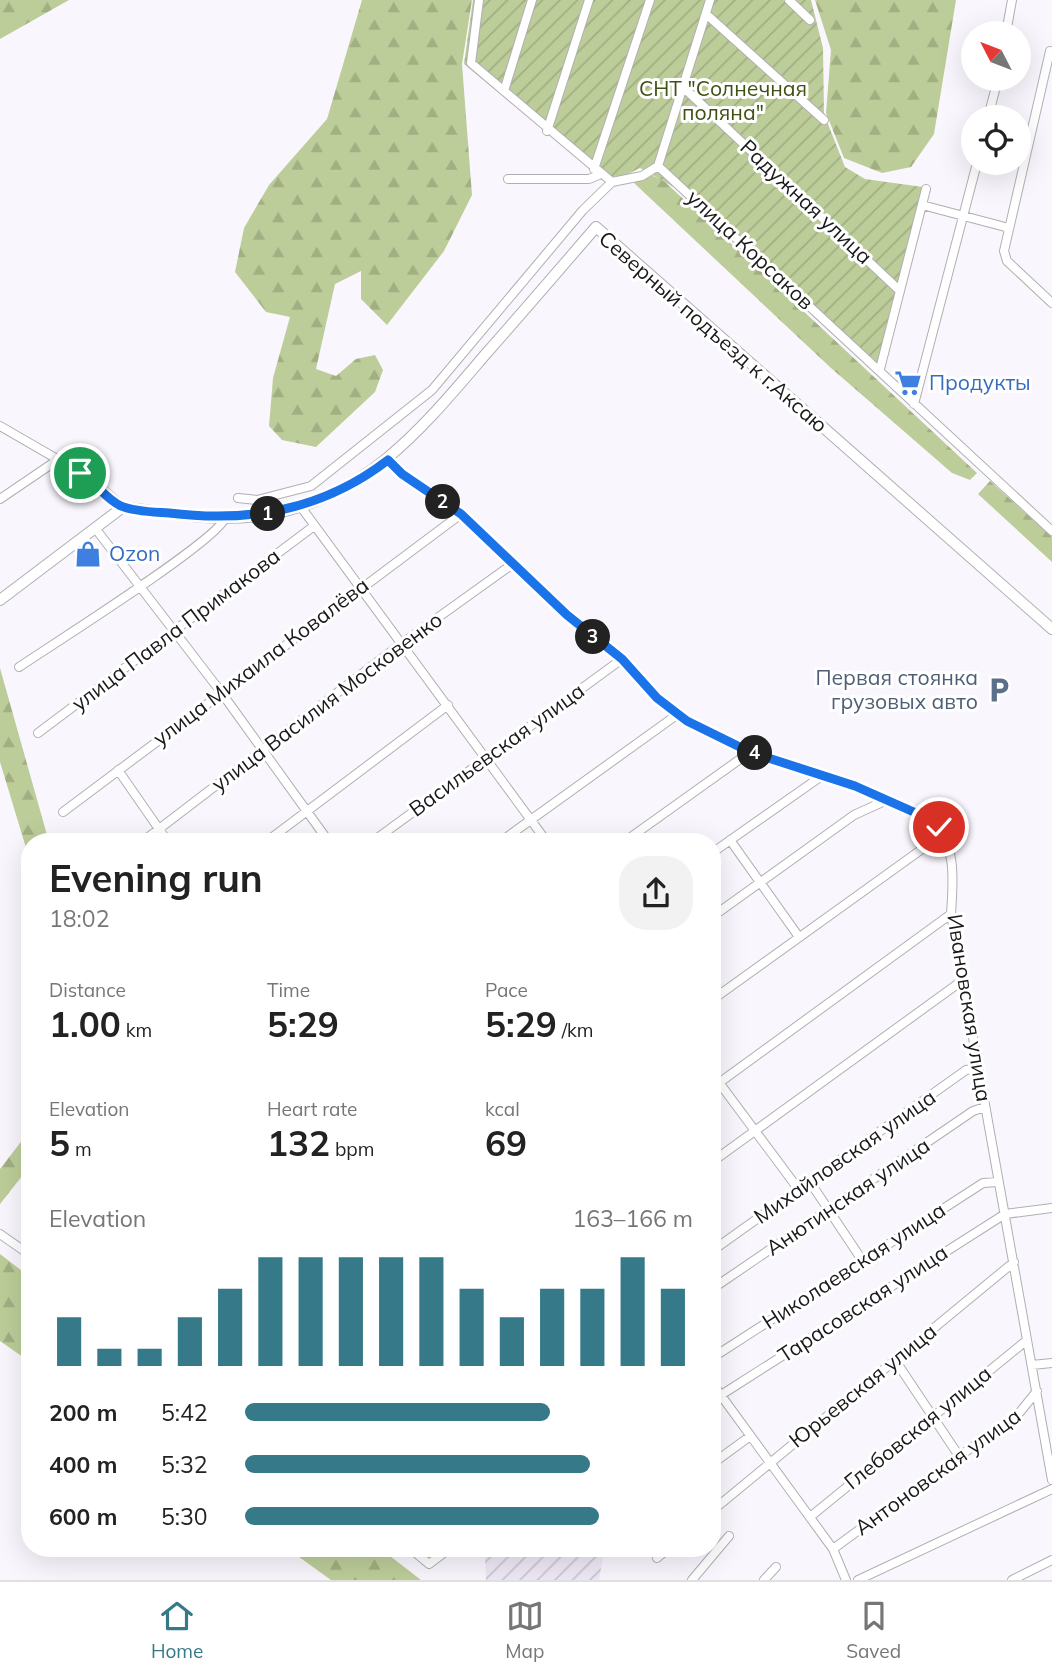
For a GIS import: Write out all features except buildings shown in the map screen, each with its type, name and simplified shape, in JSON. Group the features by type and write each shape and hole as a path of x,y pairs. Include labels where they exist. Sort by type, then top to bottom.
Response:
{"street":[{"path":"479,0 471,63 547,131 611,182"},
{"path":"503,91 532,0"},
{"path":"547,131 589,0"},
{"path":"508,179 589,179 598,171 650,0"},
{"path":"238,498 257,500 311,486 432,390 583,210 611,182 642,176 658,166 710,0"},
{"path":"789,0 810,20"},
{"path":"1008,21 1012,0"},
{"path":"706,14 824,120"},
{"path":"1049,51 1004,251 1007,261 1052,303"},
{"name":"Радужная улица","path":"683,87 899,290"},
{"name":"улица Корсаков","path":"658,166 1052,531"},
{"path":"914,404 974,175"},
{"path":"880,369 926,189"},
{"path":"922,205 1009,228"},
{"name":"Северный подъезд к г.Аксаю","path":"123,507 225,517 261,515 301,507 348,487 388,460 425,424 596,227 1052,629"},
{"path":"0,426 56,461 90,478 123,507 0,600"},
{"path":"388,460 402,474 461,514 567,615 622,659 657,698 696,727 750,752 823,775 887,800 934,821 943,834 721,993"},
{"path":"0,499 56,461"},
{"path":"301,507 541,833"},
{"name":"улица Михаила Ковалёва","path":"64,812 360,587 461,514"},
{"path":"19,667 216,531 225,517"},
{"name":"улица Павла Примакова","path":"38,733 314,526"},
{"path":"95,528 221,692 323,833"},
{"name":"улица Василия Московенко","path":"154,833 401,644 514,563"},
{"name":"Васильевская улица","path":"384,833 622,659"},
{"path":"277,833 448,705"},
{"path":"512,833 678,714"},
{"path":"637,833 750,752"},
{"path":"118,770 162,833"},
{"path":"721,846 823,775"},
{"path":"721,911 853,815 887,800"},
{"name":"Ивановская улица","path":"943,834 954,875 951,914 1052,1480"},
{"path":"730,840 799,937"},
{"path":"721,1081 951,914"},
{"path":"721,1155 963,980"},
{"name":"Михайловская улица","path":"721,1245 966,1070 979,1068"},
{"path":"721,1091 799,1190"},
{"name":"Анютинская улица","path":"721,1283 973,1111 985,1107"},
{"path":"810,1182 862,1260"},
{"name":"Николаевская улица","path":"721,1352 983,1183 998,1182"},
{"path":"1005,1214 1052,1208"},
{"name":"Тарасовская улица","path":"721,1395 1005,1214"},
{"path":"0,1234 21,1249"},
{"name":"Юрьевская улица","path":"721,1503 1014,1262"},
{"name":"Глебовская улица","path":"810,1517 1027,1340"},
{"path":"895,1360 959,1456"},
{"path":"1032,1364 1052,1363"},
{"name":"Антоновская улица","path":"833,1549 1020,1412 1030,1403 1037,1390"},
{"path":"721,1395 833,1549 846,1580"},
{"path":"721,1457 749,1437"},
{"path":"858,1580 1052,1489"},
{"path":"721,1546 729,1536"},
{"path":"421,1557 429,1564 438,1557"},
{"path":"692,1580 711,1557"},
{"path":"1012,1580 1052,1560"},
{"path":"764,1580 776,1567"}],"shaded area":[{"path":"485,1557 603,1557 599,1580 486,1580"}],"green space":[{"path":"0,0 69,0 0,39"},
{"path":"362,0 472,0 462,64 472,195 444,251 387,325 361,299 361,271 335,284 316,369 336,376 356,359 375,355 383,370 375,392 316,447 282,440 269,426 273,378 290,317 266,312 235,272 244,228 269,185 327,119"},
{"name":"СНТ \"Солнечная поляна\"","path":"473,0 811,0 823,48 824,114 845,167 865,179 930,188 881,374 679,190 640,168 622,177 598,175 464,64"},
{"path":"815,0 956,0 934,134 911,167 882,173 844,158 826,113 831,50"},
{"path":"651,175 664,181 977,473 970,480 952,473 831,368 634,183"},
{"path":"990,481 1052,537 1052,562 978,494"},
{"path":"0,668 46,833 22,833 0,762"},
{"path":"21,1142 21,1177 0,1204 0,1169"},
{"path":"0,1254 21,1270 21,1356 0,1341"},
{"path":"299,1557 391,1557 421,1580 331,1580"}],"place":[{"name":"Продукты","path":"908,383"},
{"name":"Ozon","path":"88,554"},
{"name":"Первая стоянка грузовых авто","path":"999,690"}],"route":[{"path":"80,473 90,478 123,507 202,517 235,517 301,507 333,495 388,460 402,474 461,514 567,615 622,659 657,698 696,727 750,752 855,786 934,821 939,827"}]}
